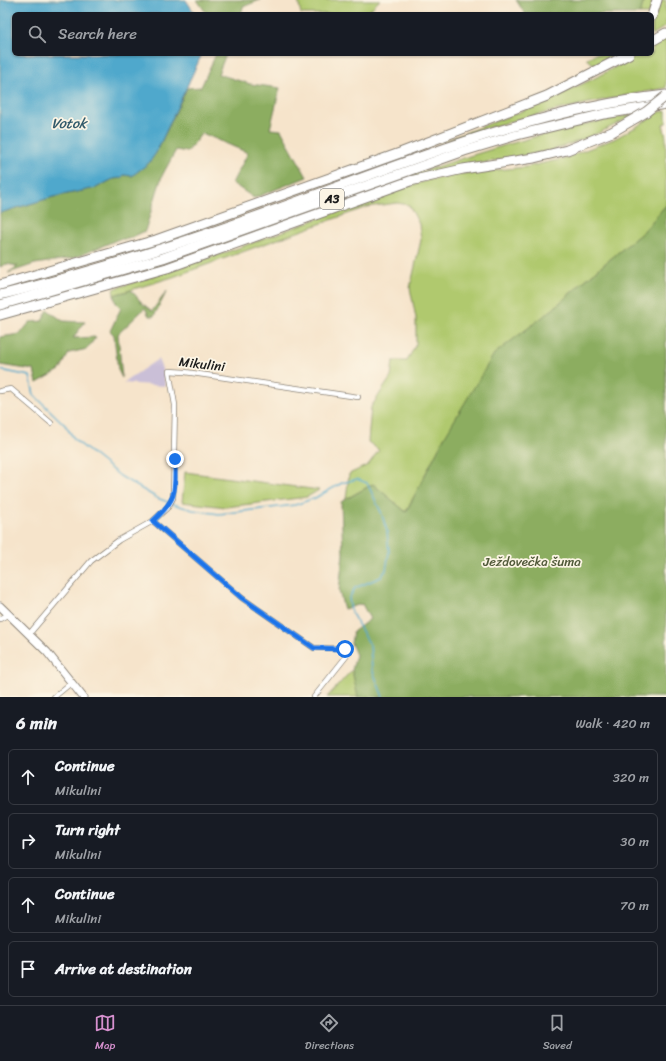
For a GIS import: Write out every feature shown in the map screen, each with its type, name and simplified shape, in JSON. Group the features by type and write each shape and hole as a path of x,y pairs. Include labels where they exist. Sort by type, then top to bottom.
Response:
{"highway":[{"path":"653,12 657,0"},
{"path":"654,40 666,33"},
{"path":"582,79 588,71 614,56"},
{"path":"0,285 156,240 257,205 512,111 582,79 624,56"},
{"path":"0,315 167,268 410,181 463,169 534,158 567,150 612,132 646,112 666,96"},
{"name":"A3","path":"0,296 196,238 406,161 516,125 621,102 666,96"},
{"name":"A3","path":"0,305 164,258 464,151 517,134 604,114 666,104"}],"main road":[{"path":"0,606 30,633 83,697"}],"street":[{"name":"Mikulini","path":"153,521 168,507 173,498 175,405 168,372 185,372 358,397"},
{"path":"0,390 11,389 51,423"},
{"path":"30,633 91,561 119,540 153,521 242,598 314,648 345,649 349,653 314,697"},
{"path":"0,620 9,614"},
{"path":"54,697 71,683"}],"shaded area":[{"path":"158,359 164,374 165,386 123,383"}],"green space":[{"path":"197,0 260,0 243,7 242,12 206,12"},
{"path":"298,0 380,0 368,12 301,12"},
{"path":"516,0 644,0 641,12 524,12"},
{"path":"644,0 653,0 650,12 641,12"},
{"path":"661,0 666,0 666,26 654,34 654,19"},
{"path":"666,38 666,88 551,111 439,143 535,106 593,79 635,56 654,56 654,45"},
{"path":"215,56 225,56 218,74 250,84 280,88 270,129 281,130 307,177 254,198 232,183 248,153 202,133 187,152 176,150 162,176 145,231 128,239 119,239 74,258 35,264 8,273 18,266 6,264 0,267 0,213 53,197 96,188 113,179 121,178 124,175 132,176 156,153 187,88 201,87"},
{"path":"591,56 611,56 595,65 586,59"},
{"path":"666,111 666,123 663,124 666,138 666,205 644,231 553,309 445,436 406,512 373,484 346,499 349,474 368,465 379,450 368,442 371,407 391,377 393,361 407,361 416,344 416,318 410,288 421,240 419,224 409,205 397,203 367,207 173,277 114,295 113,289 230,251 382,195 429,180 459,174 526,167 562,159 614,139 659,112"},
{"path":"635,114 582,140 549,151 449,169 167,264 125,277 188,256 441,165 505,145 569,128"},
{"name":"Ježdovečka šuma","path":"666,205 666,697 358,697 352,670 356,655 351,643 353,632 370,619 362,604 344,609 339,591 343,554 341,502 373,484 406,512 445,436 494,354 553,309 644,231"},
{"path":"131,290 143,304 152,311 167,291 154,316 149,316 145,308 118,334 122,378 118,370 114,335 110,331 121,308 116,303 114,295"},
{"path":"48,310 63,321 85,322 73,338 96,337 87,349 69,353 60,370 37,383 34,370 0,365 0,337 20,334 30,322 42,321"},
{"path":"185,472 319,490 307,497 226,507 182,502"},
{"path":"352,670 358,697 327,697"}],"water":[{"name":"Votok","path":"0,0 186,0 194,12 12,12 12,56 201,56 156,153 149,163 132,176 124,175 121,178 113,179 96,188 53,197 0,213"}],"waterway":[{"path":"0,370 30,376 34,395 65,425 75,440 120,476 157,498 173,504 193,510 219,514 295,505 315,498 342,483 357,479 367,483 381,512 387,531 389,552 386,570 381,577 355,588 349,598 351,612 370,645 372,669 383,697"}],"route":[{"path":"175,459 173,498 168,507 153,521 242,598 314,648 345,649"}]}
